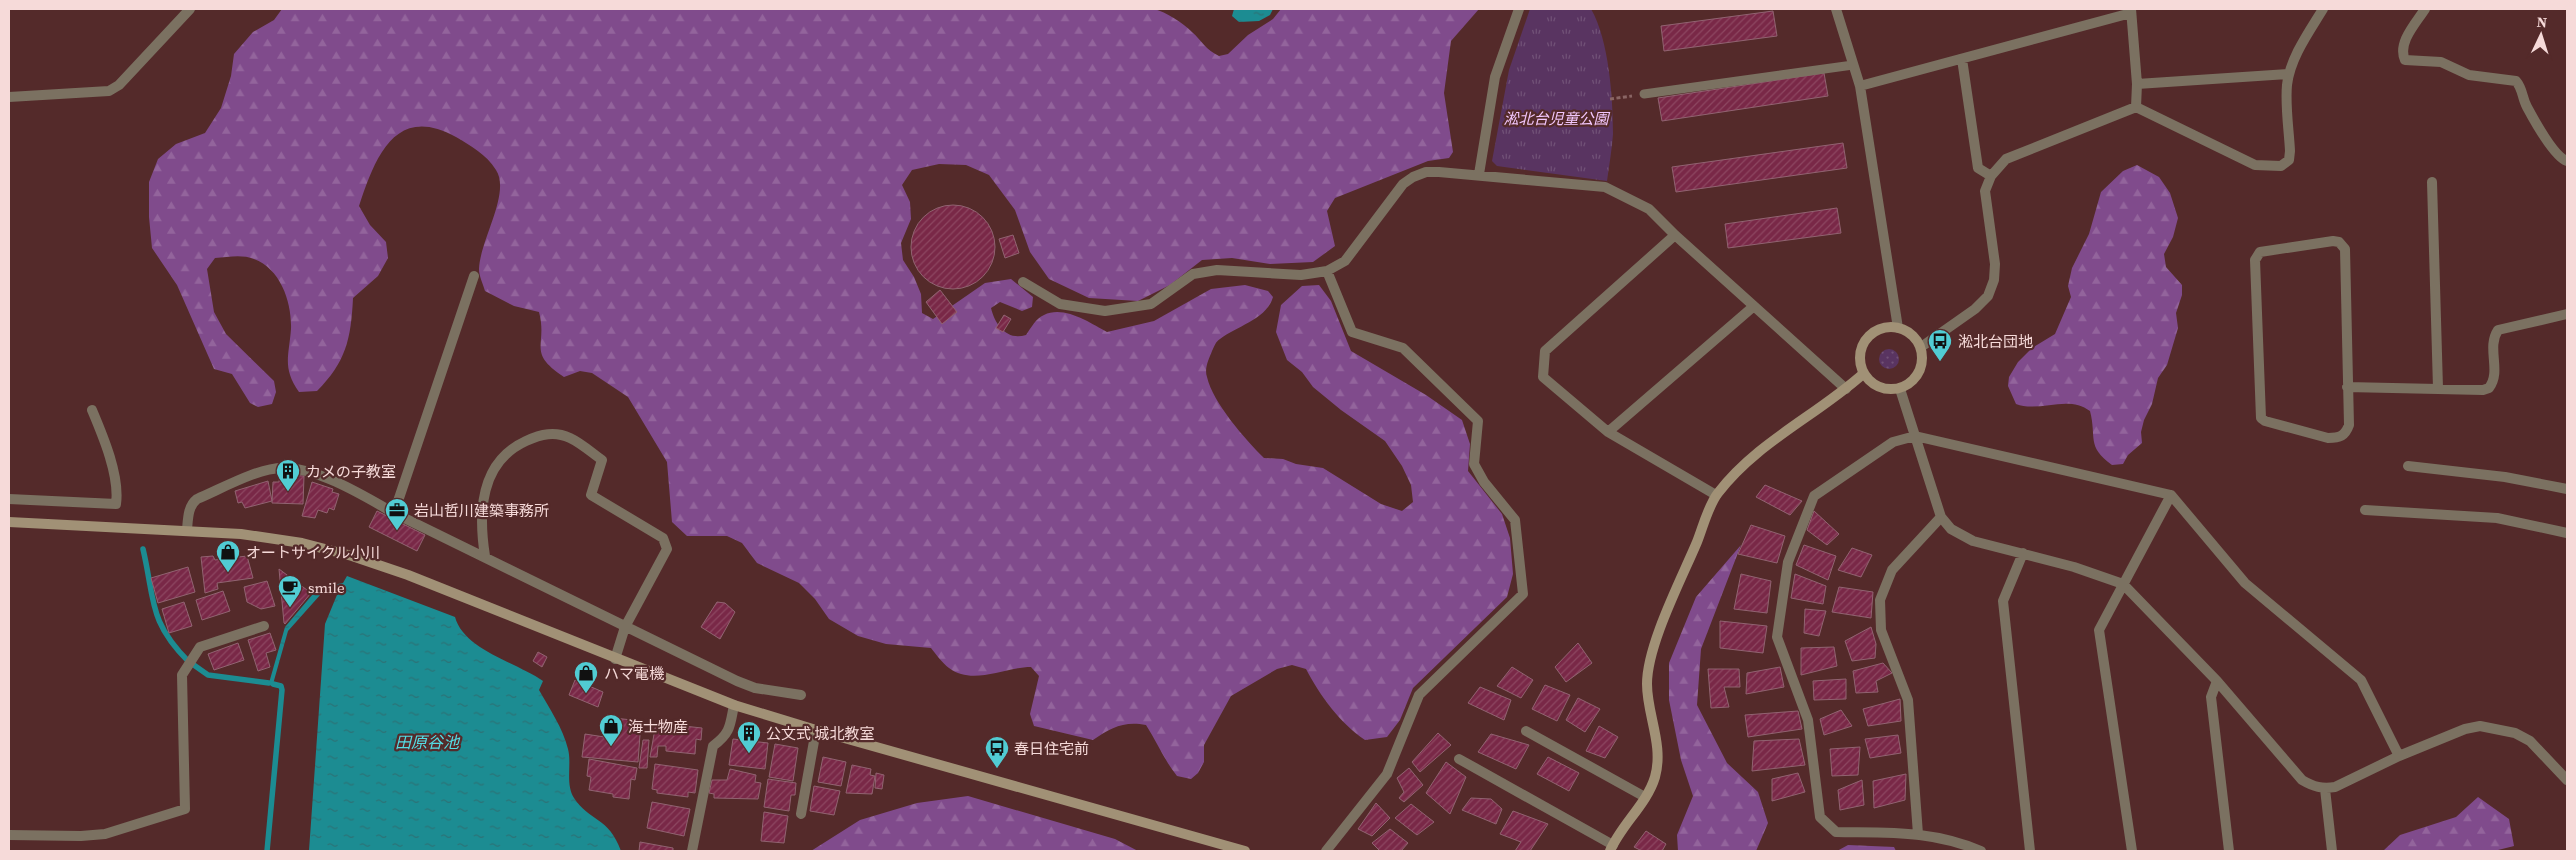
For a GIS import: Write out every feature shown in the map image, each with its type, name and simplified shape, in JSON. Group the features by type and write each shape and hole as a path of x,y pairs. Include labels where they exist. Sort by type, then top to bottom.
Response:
{"street":[{"path":"9,97 109,91 119,85 190,9"},
{"path":"1479,174 1495,77 1519,9"},
{"path":"1836,9 1860,86 1898,328"},
{"path":"1921,347 1975,309 1988,296 1995,264 1985,191 1991,176 2006,159 2136,107 2255,165 2280,166 2289,160 2287,87 2289,74 2306,37 2324,9"},
{"path":"2425,9 2405,41 2403,50 2405,60 2441,62 2469,75 2516,81 2526,105 2557,155 2567,161"},
{"path":"1860,86 2131,11 2137,84 2136,107"},
{"path":"1962,59 1978,168 1991,176"},
{"path":"2137,84 2289,74"},
{"path":"1023,282 1060,304 1105,311 1151,304 1193,274 1217,270 1300,275 1327,271 1345,261 1402,184 1426,172 1479,174 1605,187 1649,209 1675,235 1846,389"},
{"path":"2432,182 2438,388"},
{"path":"1675,235 1545,351 1543,377 1608,432 1716,495"},
{"path":"2333,241 2342,244 2345,249 2347,387 2349,425 2346,433 2338,438 2319,436 2265,421 2261,418 2255,260 2260,252 2333,241"},
{"path":"1326,851 1387,774 1419,695 1523,594 1515,520 1484,482 1474,464 1478,421 1403,348 1352,332 1327,271"},
{"path":"394,513 474,276"},
{"path":"1608,432 1754,306"},
{"path":"2347,387 2489,388 2495,375 2494,342 2498,330 2567,314"},
{"path":"1888,327 1898,328 1908,332 1921,347 1922,358 1919,372 1909,384 1900,389 1879,388 1863,374 1860,354 1869,336 1888,327"},
{"path":"1459,759 1612,848 1645,797 1654,778 1658,760 1657,743 1647,705 1649,660 1716,495 1753,454 1846,389 1863,374"},
{"path":"1900,389 1941,517 1951,529 1973,541 2022,553 2124,584 2217,681 2302,780 2314,787 2326,789 2335,787 2399,756 2465,729 2480,726 2499,728 2530,741 2542,751 2567,780"},
{"path":"9,499 116,504 118,495 106,444 92,410"},
{"path":"484,556 480,527 482,499 488,477 509,451 522,442 540,434 552,434 571,438 602,460 591,495 663,538 668,549 625,627 615,659"},
{"path":"1980,851 1949,838 1918,834 1836,832 1820,817 1808,720 1777,636 1788,562 1814,496 1892,442 1915,436 2171,495 2245,584 2361,680 2399,756"},
{"path":"2408,466 2505,477 2567,489"},
{"path":"187,530 189,510 192,503 197,499 265,471 283,468 312,473 358,493 394,513 737,681 755,688 801,695"},
{"path":"2132,851 2099,630 2171,495"},
{"path":"2365,510 2497,518 2567,533"},
{"path":"1918,834 1908,700 1881,630 1880,600 1892,570 1941,517"},
{"path":"9,522 187,530 302,543 352,556 408,576 734,705 816,730 1245,851"},
{"path":"2022,553 2003,600 2030,851"},
{"path":"9,835 81,836 105,834 185,809 182,675 200,647 264,626"},
{"path":"2217,681 2211,697 2229,851"},
{"path":"692,851 713,746 726,737 734,705"},
{"path":"801,814 816,730"},
{"path":"1526,731 1645,797"},
{"path":"2326,789 2332,851"}],"lane":[{"path":"1644,94 1853,65"}],"path":[{"path":"1610,98 1644,94"}],"green space":[{"path":"282,9 1154,9 1179,22 1192,32 1207,48 1219,56 1228,54 1248,35 1273,19 1281,9 1479,9 1451,41 1444,93 1453,152 1449,158 1428,161 1335,198 1327,211 1335,246 1313,262 1270,264 1232,258 1202,260 1170,285 1138,301 1089,298 1049,279 1030,252 1015,210 989,175 966,165 939,164 912,170 902,185 910,202 911,219 901,243 903,260 914,277 921,294 922,313 933,319 985,283 1011,279 1033,297 1032,307 1022,311 1000,302 991,308 999,326 1013,336 1026,335 1039,318 1052,312 1077,316 1107,332 1154,321 1211,289 1245,285 1268,291 1273,297 1265,311 1258,317 1227,334 1214,346 1206,370 1210,387 1216,398 1239,431 1264,458 1283,459 1296,464 1323,468 1381,504 1402,511 1413,502 1411,485 1402,466 1385,441 1341,410 1313,387 1302,372 1287,360 1276,332 1281,305 1302,286 1319,285 1331,301 1351,351 1426,395 1462,420 1470,444 1468,471 1502,514 1510,538 1513,574 1507,597 1413,688 1400,720 1387,737 1365,740 1347,726 1331,708 1306,669 1292,665 1277,669 1231,696 1204,745 1204,762 1198,773 1191,779 1177,776 1146,725 1131,724 1118,726 1093,740 1034,726 1030,714 1039,676 1031,667 978,676 968,675 958,673 949,668 931,648 886,644 858,636 829,619 815,599 799,583 757,563 742,543 727,536 687,536 672,522 667,462 628,397 592,373 580,371 564,377 545,361 542,354 539,312 514,306 485,291 479,269 484,245 494,217 500,191 500,180 492,164 478,151 456,137 435,128 417,127 403,131 391,141 372,170 359,206 370,225 386,242 388,258 378,276 353,298 351,326 341,360 317,391 299,392 290,376 288,354 291,319 283,288 271,270 254,259 240,256 215,258 207,269 214,312 226,334 274,381 276,392 272,404 258,407 250,403 232,374 214,369 177,285 152,248 149,217 149,182 158,159 176,144 205,133 221,108 231,76 234,54 253,32 274,20"},
{"name":"淞北台児童公園","path":"1530,9 1591,9 1597,22 1606,53 1612,104 1613,134 1607,181 1497,166 1492,161 1509,70"},
{"path":"2137,165 2159,177 2170,193 2178,218 2173,237 2164,254 2166,267 2182,285 2182,295 2176,313 2178,328 2167,365 2158,378 2152,404 2144,420 2141,432 2142,443 2128,455 2123,464 2112,465 2095,447 2090,411 2072,404 2025,406 2016,404 2008,386 2009,377 2018,362 2032,348 2055,334 2071,297 2068,286 2072,268 2089,234 2101,192 2123,171"},
{"path":"1889,349 1896,352 1899,359 1896,366 1889,369 1882,366 1879,359 1882,352"},
{"path":"1741,545 1701,649 1697,705 1727,763 1758,792 1768,823 1756,851 1678,851 1677,835 1693,796 1681,760 1669,700 1669,663 1696,597"},
{"path":"968,796 1115,839 1138,851 811,851 860,820 917,803"},
{"path":"2478,797 2509,819 2514,846 2494,851 2383,851 2400,835 2456,817"},
{"path":"1848,845 1894,847 1896,851 1837,851"}],"water":[{"path":"1234,9 1273,9 1270,15 1259,21 1239,22 1232,16"},
{"name":"田原谷池","path":"347,576 455,617 460,628 480,647 543,681 539,690 566,741 571,792 586,811 605,825 611,832 621,851 309,851 325,624 339,590 321,594 288,631 273,684 269,683 285,627 318,588 343,583"}],"building":[{"path":"1773,11 1777,36 1664,51 1661,26"},
{"path":"1824,73 1828,96 1662,121 1658,98"},
{"path":"1843,143 1847,168 1676,192 1672,167"},
{"path":"953,205 976,212 988,224 995,247 988,270 976,282 953,289 930,282 918,270 911,247 918,224 930,212"},
{"path":"1837,208 1841,233 1728,248 1725,224"},
{"path":"1013,235 1019,253 1005,258 999,239"},
{"path":"940,290 957,312 942,324 926,302"},
{"path":"1004,315 1011,319 1003,332 996,328"},
{"name":"カメの子教室","path":"280,475 304,476 303,504 272,503 273,482 279,482"},
{"path":"268,481 272,501 245,508 242,502 238,503 235,491"},
{"path":"312,482 333,489 332,492 339,494 334,510 329,508 327,513 318,510 315,518 302,516"},
{"path":"1765,485 1802,501 1790,515 1756,497"},
{"name":"岩山哲川建築事務所","path":"377,511 425,535 417,551 369,527"},
{"path":"1814,511 1839,534 1827,545 1807,530"},
{"path":"1751,525 1785,536 1777,563 1738,554"},
{"path":"1804,545 1836,556 1828,580 1796,565"},
{"path":"1852,548 1872,555 1861,577 1838,570"},
{"name":"オートサイクル小川","path":"213,556 215,560 247,556 253,578 217,583 218,589 205,593 201,557"},
{"path":"188,567 195,592 158,603 151,578"},
{"name":"smile","path":"279,569 311,593 285,624 284,623"},
{"path":"1741,574 1771,581 1767,613 1734,609"},
{"path":"1795,574 1826,586 1823,604 1791,598"},
{"path":"267,581 275,606 261,609 247,602 244,587"},
{"path":"1839,587 1873,592 1871,618 1832,612"},
{"path":"223,591 230,611 202,620 196,600"},
{"path":"184,602 192,626 169,633 162,609"},
{"path":"717,602 725,603 735,612 720,639 701,627"},
{"path":"1805,609 1826,611 1819,636 1804,633"},
{"path":"1720,621 1767,626 1763,653 1720,648"},
{"path":"1871,627 1876,644 1875,658 1852,661 1845,641"},
{"path":"270,633 276,650 266,653 270,667 258,671 248,640"},
{"path":"238,643 244,660 214,670 208,654"},
{"path":"1578,643 1592,663 1566,682 1555,667"},
{"path":"1834,647 1837,666 1801,675 1801,648"},
{"path":"538,652 547,657 542,667 533,661"},
{"path":"1883,663 1892,673 1876,681 1878,692 1856,693 1853,671"},
{"path":"1512,667 1533,680 1521,698 1497,686"},
{"path":"1780,667 1784,687 1746,694 1747,673"},
{"path":"1708,669 1739,669 1740,687 1724,687 1729,707 1711,708"},
{"path":"1846,679 1846,699 1814,700 1813,681"},
{"name":"ハマ電機","path":"575,680 603,692 598,707 569,695"},
{"path":"1545,685 1570,695 1557,721 1532,709"},
{"path":"1480,687 1511,700 1504,720 1468,703"},
{"path":"1578,698 1600,709 1585,732 1566,720"},
{"path":"1900,699 1901,721 1868,726 1863,709"},
{"path":"1841,710 1852,726 1824,735 1820,719"},
{"path":"1798,711 1802,729 1748,737 1745,715"},
{"name":"海士物産","path":"614,718 641,721 638,762 582,757 585,734 611,738"},
{"path":"656,723 702,728 701,740 696,739 695,754 666,751 666,746 658,746 657,757 650,757"},
{"path":"1599,726 1618,737 1605,758 1586,751"},
{"path":"1438,733 1451,745 1420,772 1412,762"},
{"path":"1491,734 1529,745 1516,769 1478,752"},
{"path":"1898,735 1901,753 1870,758 1865,739"},
{"name":"公文式 城北教室","path":"733,739 768,743 765,769 729,765"},
{"path":"1799,739 1805,765 1752,771 1754,741"},
{"path":"643,740 649,740 647,768 639,768"},
{"path":"775,744 798,748 793,781 769,777"},
{"path":"1860,747 1858,775 1832,776 1830,749"},
{"path":"823,757 846,762 841,786 818,782"},
{"path":"1548,757 1579,773 1569,791 1537,774"},
{"path":"589,759 637,768 635,780 631,779 629,799 613,797 613,794 589,790 591,777 587,776"},
{"path":"1446,762 1466,777 1450,814 1426,793"},
{"path":"655,764 698,770 695,793 688,792 688,797 657,793 657,790 652,789"},
{"path":"852,765 871,769 870,775 875,776 872,794 846,793"},
{"path":"1409,768 1423,785 1404,802 1399,798 1404,792 1397,778"},
{"path":"730,769 756,775 755,782 761,783 758,799 714,798 714,794 709,793 712,780 727,780"},
{"path":"876,773 884,775 882,789 875,788"},
{"path":"1798,773 1805,792 1772,801 1772,779"},
{"path":"1906,774 1905,800 1874,808 1873,781"},
{"path":"768,779 796,783 795,795 791,795 789,811 764,807"},
{"path":"1862,780 1864,805 1840,810 1838,790"},
{"path":"814,786 840,791 834,815 810,811"},
{"path":"1471,798 1491,799 1502,809 1496,824 1462,810"},
{"path":"652,802 690,809 684,836 647,828"},
{"path":"1376,803 1390,818 1372,836 1358,829"},
{"path":"1411,804 1434,822 1417,835 1395,818"},
{"path":"1513,811 1548,824 1530,851 1515,851 1521,842 1500,834"},
{"path":"764,812 788,816 784,843 761,841"},
{"path":"1390,829 1408,843 1401,851 1380,851 1372,843"},
{"path":"1646,831 1666,844 1662,851 1642,851 1634,847"},
{"path":"640,842 673,848 673,851 639,851"}],"waterway":[{"path":"143,549 155,609 160,622 166,634 189,662"},
{"path":"191,663 208,675 269,683"},
{"path":"267,851 282,690 281,686 273,684"}],"place":[{"name":"淞北台団地","path":"1940,362"},
{"name":"カメの子教室","path":"288,492"},
{"name":"岩山哲川建築事務所","path":"397,531"},
{"name":"オートサイクル小川","path":"228,573"},
{"name":"smile","path":"290,608"},
{"name":"ハマ電機","path":"586,694"},
{"name":"海士物産","path":"611,747"},
{"name":"公文式 城北教室","path":"749,754"},
{"name":"春日住宅前","path":"997,769"}]}
